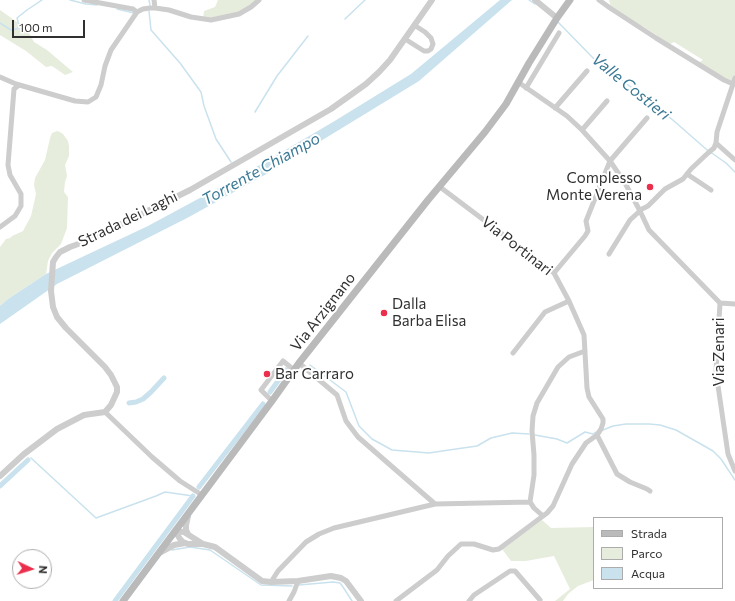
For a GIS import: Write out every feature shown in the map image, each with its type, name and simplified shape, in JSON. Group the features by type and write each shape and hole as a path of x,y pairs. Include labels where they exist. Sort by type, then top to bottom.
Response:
{"main road":[{"name":"Via Arzignano","path":"123,601 299,363 506,104 529,63 570,0"}],"street":[{"path":"84,0 133,9 137,12"},
{"path":"154,0 155,8"},
{"path":"0,77 75,101 88,102 96,97 111,50 137,12 143,9 155,8 169,10 191,17 211,20 239,14 260,0"},
{"name":"Strada dei Laghi","path":"105,412 115,398 117,387 105,367 57,317 53,307 51,291 52,268 56,257 60,252 89,240 177,196 331,109 366,84 390,60 432,0"},
{"path":"535,0 557,18"},
{"path":"599,0 650,34 724,80 733,84"},
{"path":"405,39 424,51 432,49 433,44 431,38 414,25"},
{"path":"526,88 559,33"},
{"path":"555,108 587,71"},
{"path":"609,254 630,220 648,206 665,189 687,174 715,146 717,132 735,78"},
{"path":"518,82 567,116 582,130 610,161 625,183 650,230 720,303 735,304"},
{"path":"0,227 16,216 21,206 21,194 10,175 8,165 14,89 19,84"},
{"path":"582,130 607,101"},
{"path":"554,273 588,231 586,220 610,161 647,118"},
{"path":"715,146 735,160"},
{"path":"687,174 711,190"},
{"name":"Via Portinari","path":"440,187 554,273 569,300 584,336 588,393 603,419 601,429 597,435"},
{"path":"513,353 545,312 569,300"},
{"name":"Via Zenari","path":"720,303 716,372 728,454 735,471"},
{"path":"543,516 530,502 534,475 532,431 533,416 537,403 558,367 563,361 585,350"},
{"path":"272,401 262,390 283,361 294,370"},
{"path":"299,363 337,394 346,421 358,436 435,504"},
{"path":"0,476 24,454 57,429 84,415 105,412 152,457 180,481 202,495"},
{"path":"396,601 437,570 448,556 461,544 474,544 493,550 499,549 543,516 553,506 572,464 586,443 597,435 617,474 650,491"},
{"path":"271,582 278,571 306,542 319,534 334,528 435,504 530,502"},
{"path":"188,534 186,530 186,520 189,512"},
{"path":"175,531 182,531 202,544"},
{"path":"175,531 180,539 186,543"},
{"path":"158,554 174,545 186,543 215,547 262,581 298,581 331,576 341,578 346,581 361,601"},
{"path":"468,601 474,595 510,571 515,571 540,600"},
{"path":"288,601 294,592 298,581"}],"green space":[{"path":"218,0 258,0 238,13 203,19 204,11 215,7"},
{"path":"609,0 735,0 735,78 732,84 698,63 703,60 674,42 670,44 644,27 612,11"},
{"path":"0,10 27,29 34,42 47,50 73,72 65,75 52,66 46,67 26,51 0,35"},
{"path":"57,131 63,134 68,141 69,146 69,156 65,165 67,176 64,192 68,197 67,228 61,244 52,253 48,261 46,274 0,306 0,247 6,239 23,231 31,216 36,194 34,185 35,178 45,160 52,133"},
{"path":"542,520 551,528 593,527 593,580 578,586 568,594 563,601 555,601 570,589 554,556 526,561 511,561 502,549"}],"water":[{"name":"Torrente Chiampo","path":"500,0 512,0 419,81 270,172 189,217 57,284 0,324 0,306 46,274 148,226 246,173 333,122 411,74"}],"waterway":[{"path":"0,23 11,30 20,28 17,18 42,0"},
{"path":"70,0 97,5"},
{"path":"149,0 150,5"},
{"path":"345,19 365,0"},
{"name":"Valle Costieri","path":"529,0 535,4"},
{"path":"117,9 134,13"},
{"path":"149,11 151,30 180,63 201,92 204,106 216,139 231,162"},
{"name":"Valle Costieri","path":"557,21 596,61 647,99 735,172"},
{"path":"255,112 277,76 308,36"},
{"path":"310,365 346,392 359,426 372,439 392,450 429,453 477,446 491,438 512,433 529,434"},
{"path":"270,392 286,370"},
{"path":"129,403 143,399 164,378"},
{"path":"199,487 263,404"},
{"path":"603,430 613,426 626,424 660,425 676,430 713,451 721,459 735,480"},
{"path":"535,435 557,439 567,443 585,432 593,434 596,432"},
{"path":"31,458 96,518 165,492 193,496"},
{"path":"0,486 28,460"},
{"path":"115,601 193,496"},
{"path":"172,550 190,547 210,550 261,585 292,586"},
{"path":"299,585 333,582 340,583 352,601"}],"place":[{"name":"Complesso Monte Verena","path":"650,187"},
{"name":"Dalla Barba Elisa","path":"384,313"},
{"name":"Bar Carraro","path":"267,374"}]}
